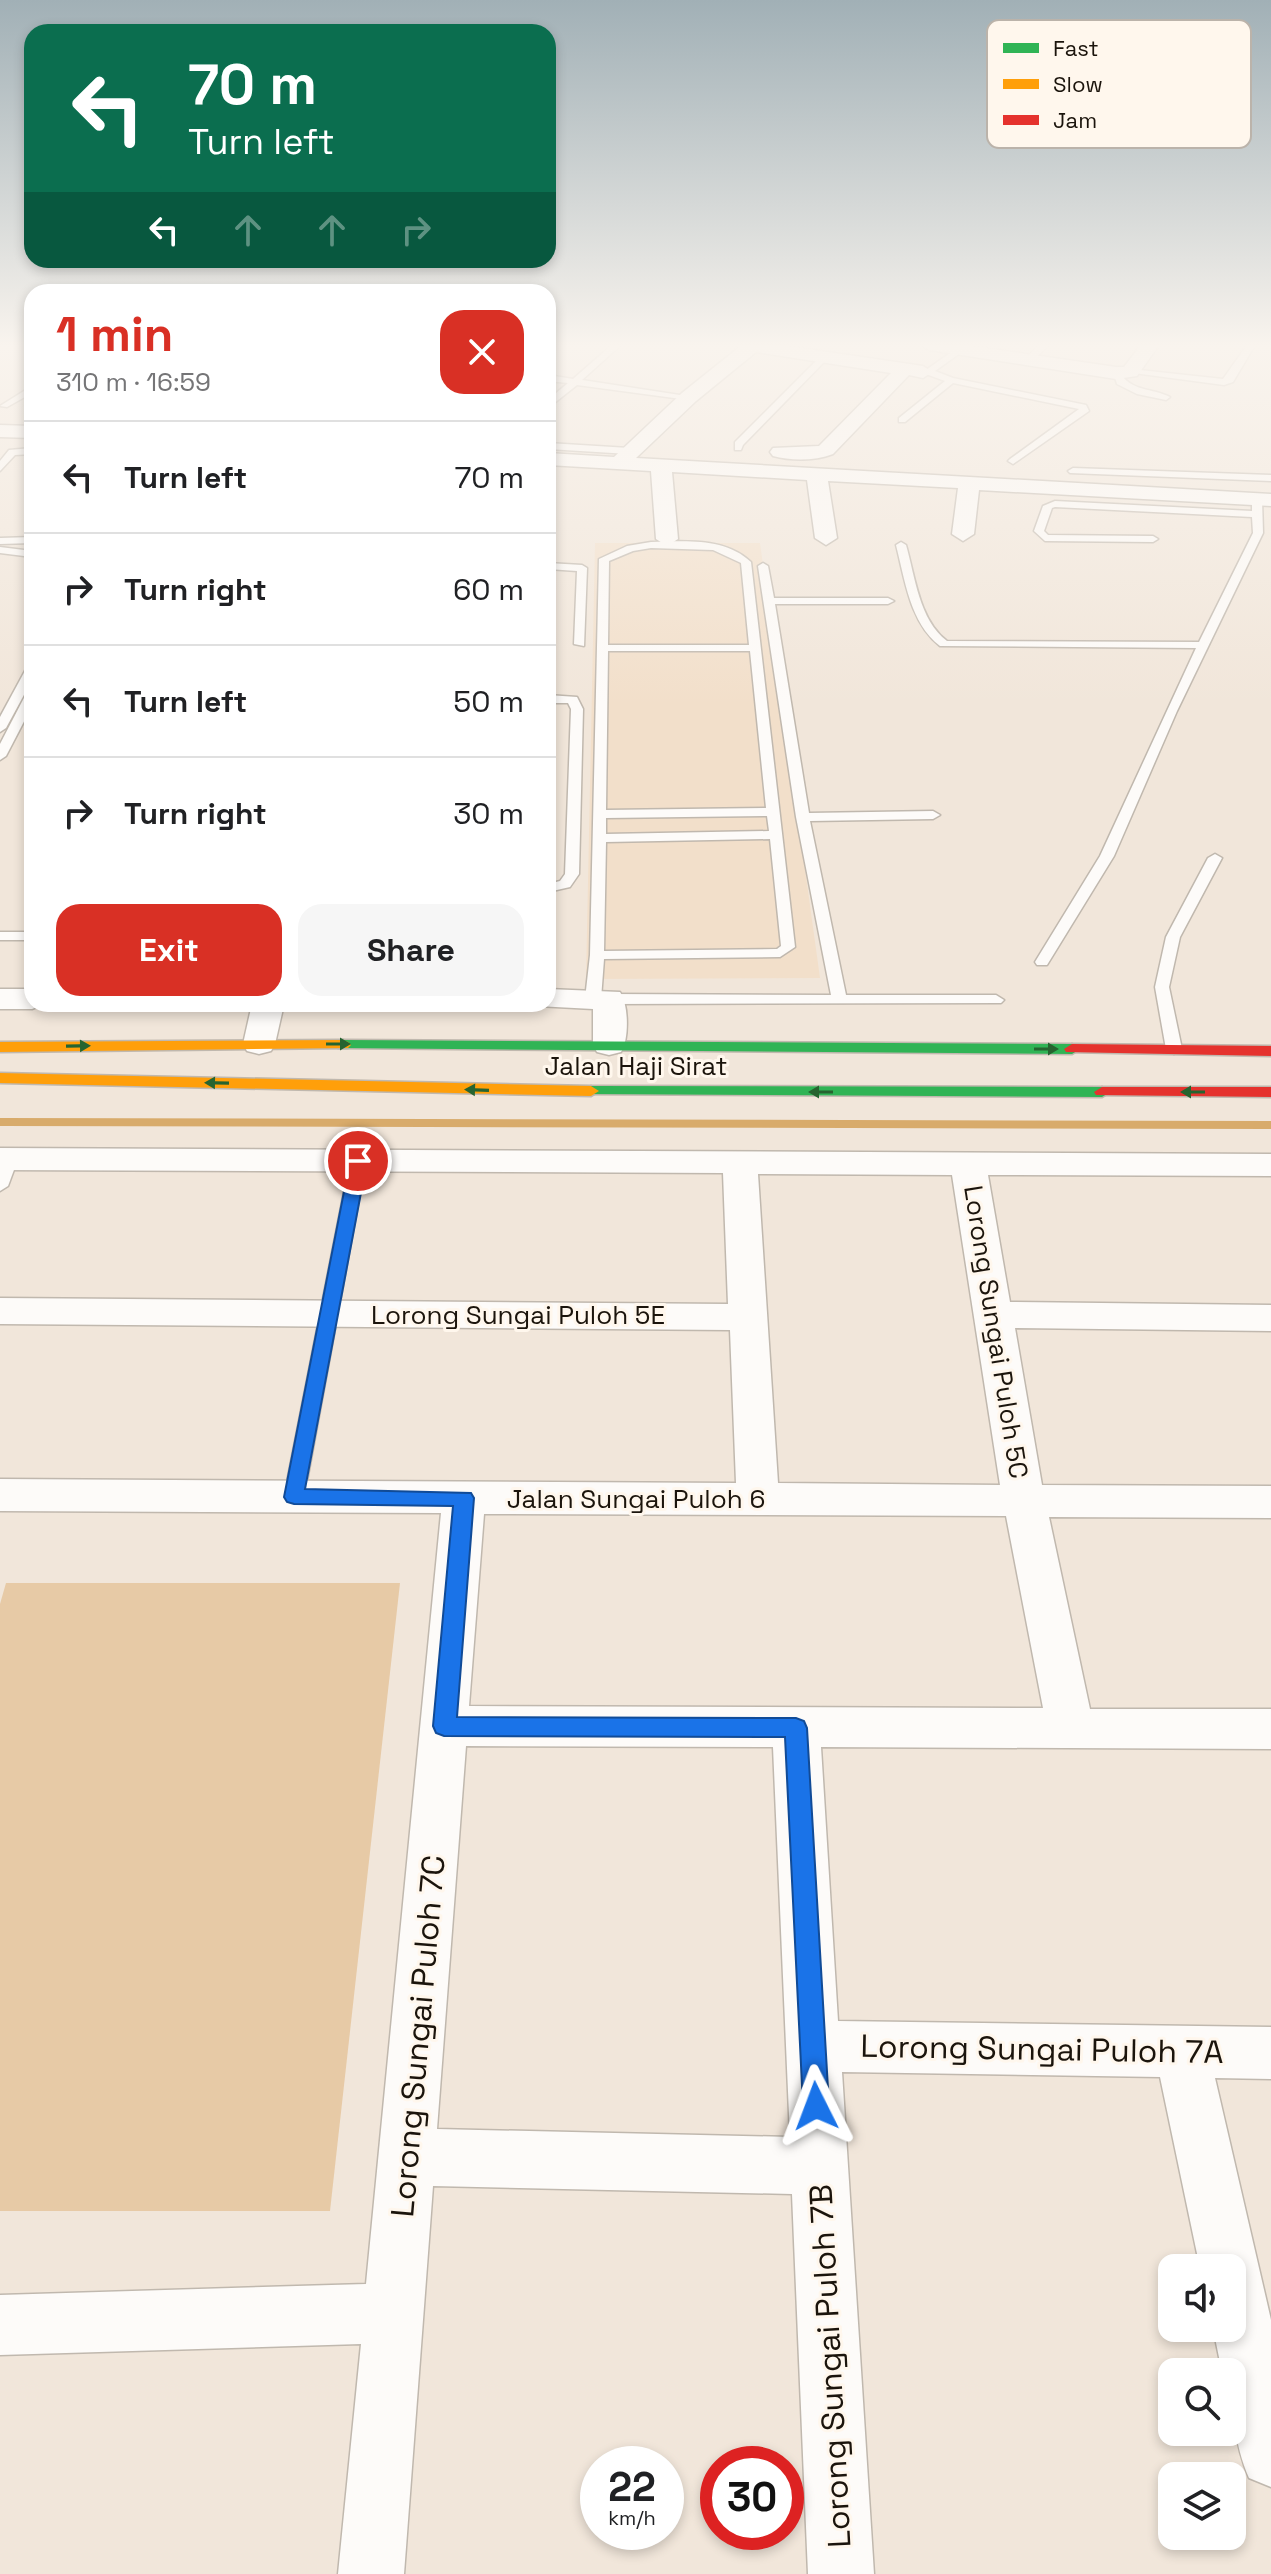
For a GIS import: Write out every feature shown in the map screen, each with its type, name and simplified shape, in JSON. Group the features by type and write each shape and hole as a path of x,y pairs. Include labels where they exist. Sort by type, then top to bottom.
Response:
{"main road":[{"name":"Jalan Haji Sirat","path":"0,1047 471,1044 1271,1051"},
{"path":"471,1044 629,1056 657,1061 666,1070 655,1078 635,1083 528,1091"},
{"path":"1006,1049 885,1055 860,1059 851,1068 853,1076 873,1081 1026,1092"},
{"name":"Jalan Haji Sirat","path":"0,1078 528,1091 1271,1092"}],"street":[{"path":"661,465 667,539"},
{"path":"663,465 969,481 1262,504"},
{"path":"817,474 826,538"},
{"path":"963,534 969,481"},
{"path":"0,999 24,999"},
{"path":"556,999 601,999 609,1045"},
{"path":"259,1044 266,1012"},
{"path":"3,1168 358,1161 1271,1165"},
{"path":"740,1162 758,1499"},
{"name":"Lorong Sungai Puloh 5C","path":"968,1164 1024,1501 1070,1728"},
{"name":"Lorong Sungai Puloh 5E","path":"0,1311 749,1317"},
{"path":"994,1315 1271,1318"},
{"name":"Jalan Sungai Puloh 6","path":"0,1495 1271,1502"},
{"name":"Lorong Sungai Puloh 7C","path":"371,2574 464,1498"},
{"path":"444,1726 1271,1729"},
{"name":"Lorong Sungai Puloh 7B","path":"796,1728 841,2574"},
{"name":"Lorong Sungai Puloh 7A","path":"813,2046 1271,2053"},
{"path":"1182,2051 1226,2254"},
{"path":"407,2157 819,2166"},
{"path":"0,2325 394,2313"},
{"path":"1246,2342 1271,2456"}],"lane":[{"path":"1073,471 1271,478"},
{"path":"1042,962 1107,856 1171,711 1264,534 1262,504 1055,504 1048,506 1039,531 1045,538 1153,539"},
{"path":"0,541 24,540"},
{"path":"597,955 780,953 788,947 746,562 736,553 717,547 651,545 631,548 604,559 597,955 601,999 996,1000"},
{"path":"901,545 924,625 935,639 944,644 1204,645"},
{"path":"0,550 24,553"},
{"path":"556,566 582,568 580,644"},
{"path":"763,566 784,655 803,817 839,1000"},
{"path":"769,601 888,601"},
{"path":"601,648 757,648"},
{"path":"0,728 24,684"},
{"path":"556,699 573,700 577,709 572,874 565,884 556,886"},
{"path":"0,756 24,710"},
{"path":"601,814 774,812"},
{"path":"803,817 933,815"},
{"path":"600,838 777,835"},
{"path":"1174,1049 1162,987 1173,937 1215,858"},
{"path":"0,936 24,936"},
{"path":"294,1497 358,1161"}],"shaded area":[{"path":"595,543 760,543 820,978 586,979"},
{"path":"6,1583 400,1583 330,2211 0,2211 0,1604"}],"waterway":[{"path":"0,1122 1271,1125"}],"traffic: fast":[{"path":"343,1045 1072,1049"},
{"path":"591,1091 1102,1092"}],"traffic: slow":[{"path":"0,1047 343,1045"},
{"path":"0,1078 591,1091"}],"traffic: jam":[{"path":"1072,1049 1271,1051"},
{"path":"1102,1092 1271,1092"}],"route":[{"path":"358,1161 294,1497 464,1498 444,1726 796,1728 816,2106"}]}
